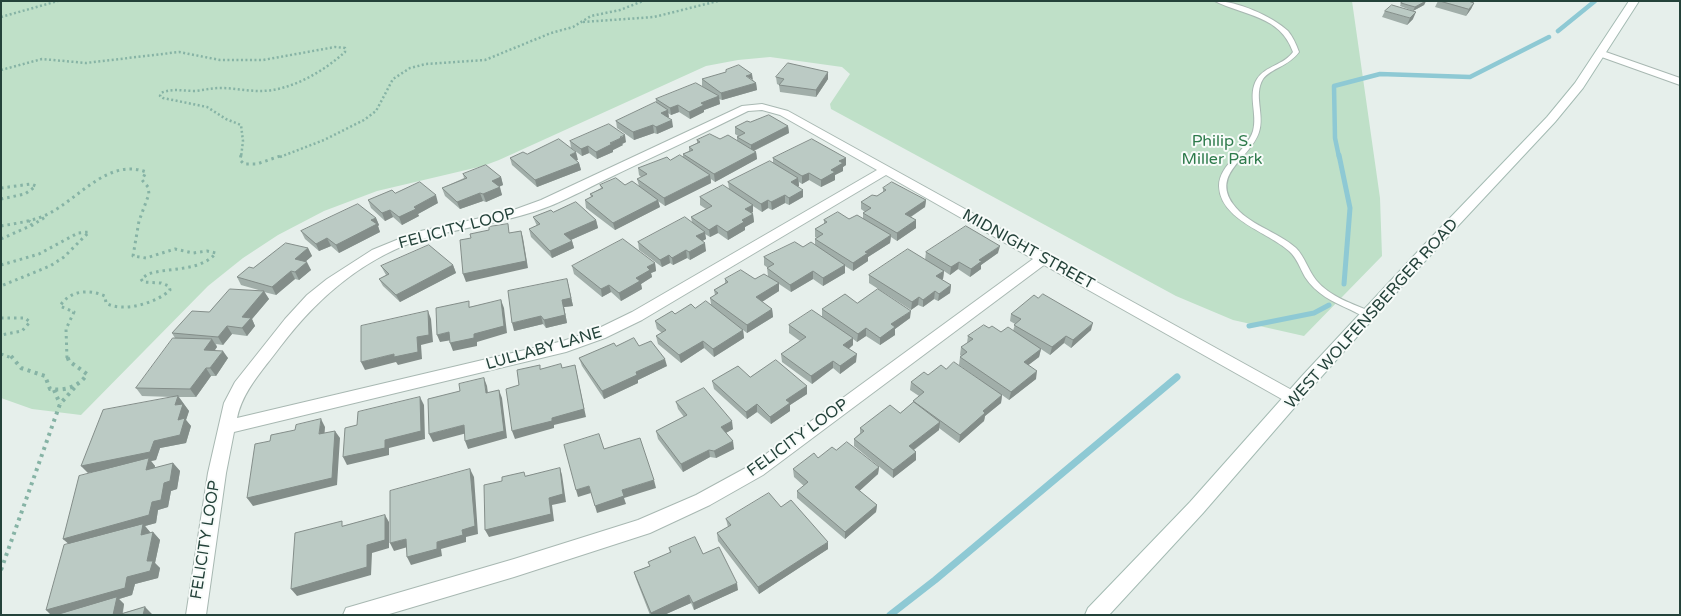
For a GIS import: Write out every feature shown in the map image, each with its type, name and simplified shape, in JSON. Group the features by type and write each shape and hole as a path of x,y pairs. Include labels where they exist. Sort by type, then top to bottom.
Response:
{"street":[{"name":"WEST WOLFENSBERGER ROAD","path":"1095,615 1201,503 1419,259 1506,170 1550,121 1572,95 1634,1"},
{"path":"1600,53 1680,82"},
{"name":"MIDNIGHT STREET","path":"762,107 784,113 1293,398"},
{"name":"FELICITY LOOP","path":"196,615 217,473 232,403 241,386 290,323 319,293 359,263 397,244 421,235 511,215 546,203 739,110 762,107"},
{"name":"LULLABY LANE","path":"226,427 530,355 600,334 637,316 886,170"},
{"name":"FELICITY LOOP","path":"353,615 514,568 643,527 703,500 758,470 1042,258"}],"lane":[{"path":"1218,1 1254,14 1281,29 1292,41 1296,52 1288,61 1264,74 1259,80 1256,87 1258,120 1256,131 1250,144 1225,174 1223,181 1222,188 1228,205 1234,213 1244,220 1270,233 1294,251 1318,288 1370,314"}],"path":[{"path":"1,17 58,1"},
{"path":"1,70 42,59 86,63 179,52 220,60 263,60 336,47 345,48 345,52 342,55 317,71 293,83 273,89 258,91 219,88 190,91 175,88 161,93 160,96 163,98 207,107 226,119 241,125 243,141 240,160 244,164 250,165 294,151 329,137 367,118 380,105 393,79 410,68 426,64 485,60 551,33 571,28 595,14 620,10 643,1"},
{"path":"582,22 654,17 718,1"},
{"path":"1,239 30,226 105,175 125,169 143,170 146,172 142,181 148,187 149,194 139,221 132,250 133,256 139,258 152,257 178,249 192,253 207,251 216,253 213,258 204,262 144,275 141,279 142,282 164,283 169,286 170,290 162,297 135,306 124,309 109,306 106,304 105,296 99,293 78,292 64,300 60,306 74,312 66,329 67,359 71,364 86,372 86,376 60,404 1,570"},
{"path":"1,188 31,184 36,187 26,194 1,199"},
{"path":"1,226 28,221 49,214"},
{"path":"28,221 32,223 30,226"},
{"path":"1,265 35,257 79,233 89,232 64,257 48,268 1,286"},
{"path":"1,318 25,318 30,322 23,330 1,335"},
{"path":"1,354 11,356 15,364 24,370 45,376 48,386 54,390 60,404"},
{"path":"54,390 70,388 81,381"}],"green space":[{"name":"Philip S. Miller Park","path":"1,1 1352,1 1380,198 1382,256 1304,336 1233,320 1176,296 831,109 830,104 850,74 842,67 770,57 738,60 706,66 483,166 377,191 324,211 278,235 243,258 208,286 81,415 32,409 1,398"}],"building":[{"path":"1404,1 1426,1 1415,7 1401,3"},
{"path":"1440,1 1468,1 1474,3 1469,9"},
{"path":"1392,5 1416,12 1410,18 1385,11"},
{"path":"788,63 828,72 816,90 779,85 784,79 776,77"},
{"path":"739,65 752,74 746,76 756,83 721,93 702,79 726,72 726,70"},
{"path":"696,83 719,96 701,103 704,105 689,112 678,105 670,108 656,99"},
{"path":"656,102 668,110 661,113 672,120 656,127 653,125 633,132 616,121"},
{"path":"769,115 788,126 751,145 737,137 745,133 735,127 747,121 750,122"},
{"path":"609,124 625,135 596,152 588,146 581,149 570,141"},
{"path":"710,134 720,139 728,135 756,152 714,174 683,154 693,150 689,147 700,142 697,140"},
{"path":"559,139 576,152 570,155 579,163 535,180 510,158 523,152 527,154"},
{"path":"812,139 846,158 839,161 843,163 831,170 835,172 821,180 809,173 802,176 773,158"},
{"path":"680,155 710,175 664,198 637,179 647,174 638,168 667,157 670,160"},
{"path":"770,161 798,178 791,182 803,190 789,198 785,195 771,202 768,200 761,204 728,182"},
{"path":"486,165 501,177 492,181 500,187 457,202 442,188 467,178 463,174"},
{"path":"616,178 625,185 632,181 658,200 613,223 585,200 593,196 590,194 603,188 600,185"},
{"path":"420,182 436,195 414,207 416,209 399,217 390,210 382,213 368,200 392,190 395,193"},
{"path":"892,182 926,200 905,214 916,220 897,233 863,213 871,208 861,202 872,195 877,196 886,190 883,188"},
{"path":"723,185 753,205 745,209 753,214 727,232 717,225 709,230 691,217 712,206 700,197"},
{"path":"576,202 596,220 564,234 572,241 550,251 529,229 540,224 533,217 551,210 553,212"},
{"path":"358,204 376,218 371,220 377,224 336,245 327,238 316,244 301,231"},
{"path":"838,212 849,219 857,215 891,235 865,252 868,253 853,263 815,239 823,234 815,229 827,222 824,220"},
{"path":"685,217 705,232 696,236 705,243 689,252 686,250 672,258 669,255 660,260 638,242"},
{"path":"508,224 509,233 521,231 526,261 463,274 460,240 471,238 470,234 489,230 489,227"},
{"path":"966,226 1000,246 979,260 982,261 971,269 959,262 951,267 926,252"},
{"path":"623,239 655,263 647,267 650,270 636,278 640,281 619,293 609,285 601,289 572,266"},
{"path":"795,242 803,247 811,242 845,265 823,278 813,271 790,285 767,268 774,264 764,257"},
{"path":"286,243 308,248 295,259 307,262 295,272 291,271 272,287 237,277 249,267 253,268"},
{"path":"429,245 453,265 396,295 379,279 389,274 381,266"},
{"path":"908,249 944,271 936,276 951,285 939,294 935,291 923,300 919,297 912,302 869,275"},
{"path":"741,270 755,279 764,274 779,283 756,297 772,309 747,325 710,298 718,293 714,290 728,282 725,279"},
{"path":"567,279 571,298 562,300 565,315 544,320 541,316 512,323 508,291"},
{"path":"230,289 264,291 242,317 251,318 242,328 227,326 218,337 172,333 192,311 209,312"},
{"path":"878,289 911,311 891,324 895,327 880,338 866,328 858,334 822,309 845,294 857,303"},
{"path":"1043,294 1093,323 1073,340 1066,336 1052,347 1014,325 1021,319 1011,314 1034,295 1038,298"},
{"path":"501,300 504,326 474,334 474,338 450,343 449,332 437,335 436,308 469,301 469,307"},
{"path":"706,301 743,330 713,349 703,341 679,355 656,336 666,330 655,321 672,311 675,314 691,304 695,308"},
{"path":"812,310 853,338 843,345 857,354 840,366 833,361 811,376 781,354 806,337 789,325"},
{"path":"428,311 429,335 417,337 418,352 394,357 394,354 361,362 361,326"},
{"path":"984,325 989,328 992,326 1001,332 1008,327 1041,349 1024,362 1037,371 1011,392 960,357 967,352 961,347 973,339 968,336"},
{"path":"173,338 212,339 204,350 223,351 210,368 206,368 190,389 136,388"},
{"path":"634,338 639,346 651,341 665,359 636,372 637,375 602,391 579,358 614,343 616,346"},
{"path":"776,360 807,386 786,400 790,403 770,417 757,404 746,412 712,381 738,366 750,377"},
{"path":"954,362 1002,395 983,411 985,413 960,435 913,401 924,392 911,382 924,372 928,375 941,365 946,369"},
{"path":"561,364 562,368 575,365 584,409 552,418 552,421 512,431 506,389 519,385 517,370 540,365 540,369"},
{"path":"484,378 486,393 499,390 504,431 465,441 464,425 429,434 428,399 460,391 459,384"},
{"path":"704,388 732,421 721,427 733,441 681,464 656,431 687,415 676,402"},
{"path":"178,396 175,405 183,404 178,420 185,418 180,435 154,441 150,452 81,466 103,410"},
{"path":"420,397 421,431 385,440 385,448 343,457 345,428 357,425 358,412"},
{"path":"914,402 940,422 909,446 916,452 893,470 854,439 864,431 860,428 890,405 900,413"},
{"path":"321,419 319,434 335,431 332,478 247,498 255,444 270,441 271,435 295,430 296,425"},
{"path":"599,434 604,449 640,438 654,480 622,490 624,496 595,506 589,486 576,490 564,445"},
{"path":"847,442 879,467 855,487 877,505 845,532 797,491 808,482 793,469 814,453 818,458 832,447 836,450"},
{"path":"149,458 146,470 173,463 170,481 164,483 161,500 152,502 149,515 63,539 79,476"},
{"path":"560,468 563,494 549,498 551,514 485,530 484,485 502,481 502,477 524,472 525,476"},
{"path":"470,469 475,526 462,530 463,535 437,542 437,549 407,557 406,539 390,543 390,491"},
{"path":"769,493 781,507 791,500 828,542 758,587 717,533 731,525 726,519"},
{"path":"385,515 385,540 367,545 367,567 291,589 295,533 342,521 342,526"},
{"path":"143,524 141,535 153,532 147,561 153,561 150,571 127,577 125,588 46,610 64,545"},
{"path":"695,537 703,554 719,547 737,583 693,603 689,595 651,613 634,572 650,566 648,562 671,552 669,548"},
{"path":"117,597 113,615 56,615"},
{"path":"145,607 143,615 118,615"}],"waterway":[{"path":"1558,31 1595,1"},
{"path":"1339,157 1335,138 1334,86 1380,74 1470,77 1549,37"},
{"path":"1339,155 1350,208 1344,284"},
{"path":"1249,326 1314,313 1329,305"},
{"path":"890,615 935,580 1177,377"}]}
